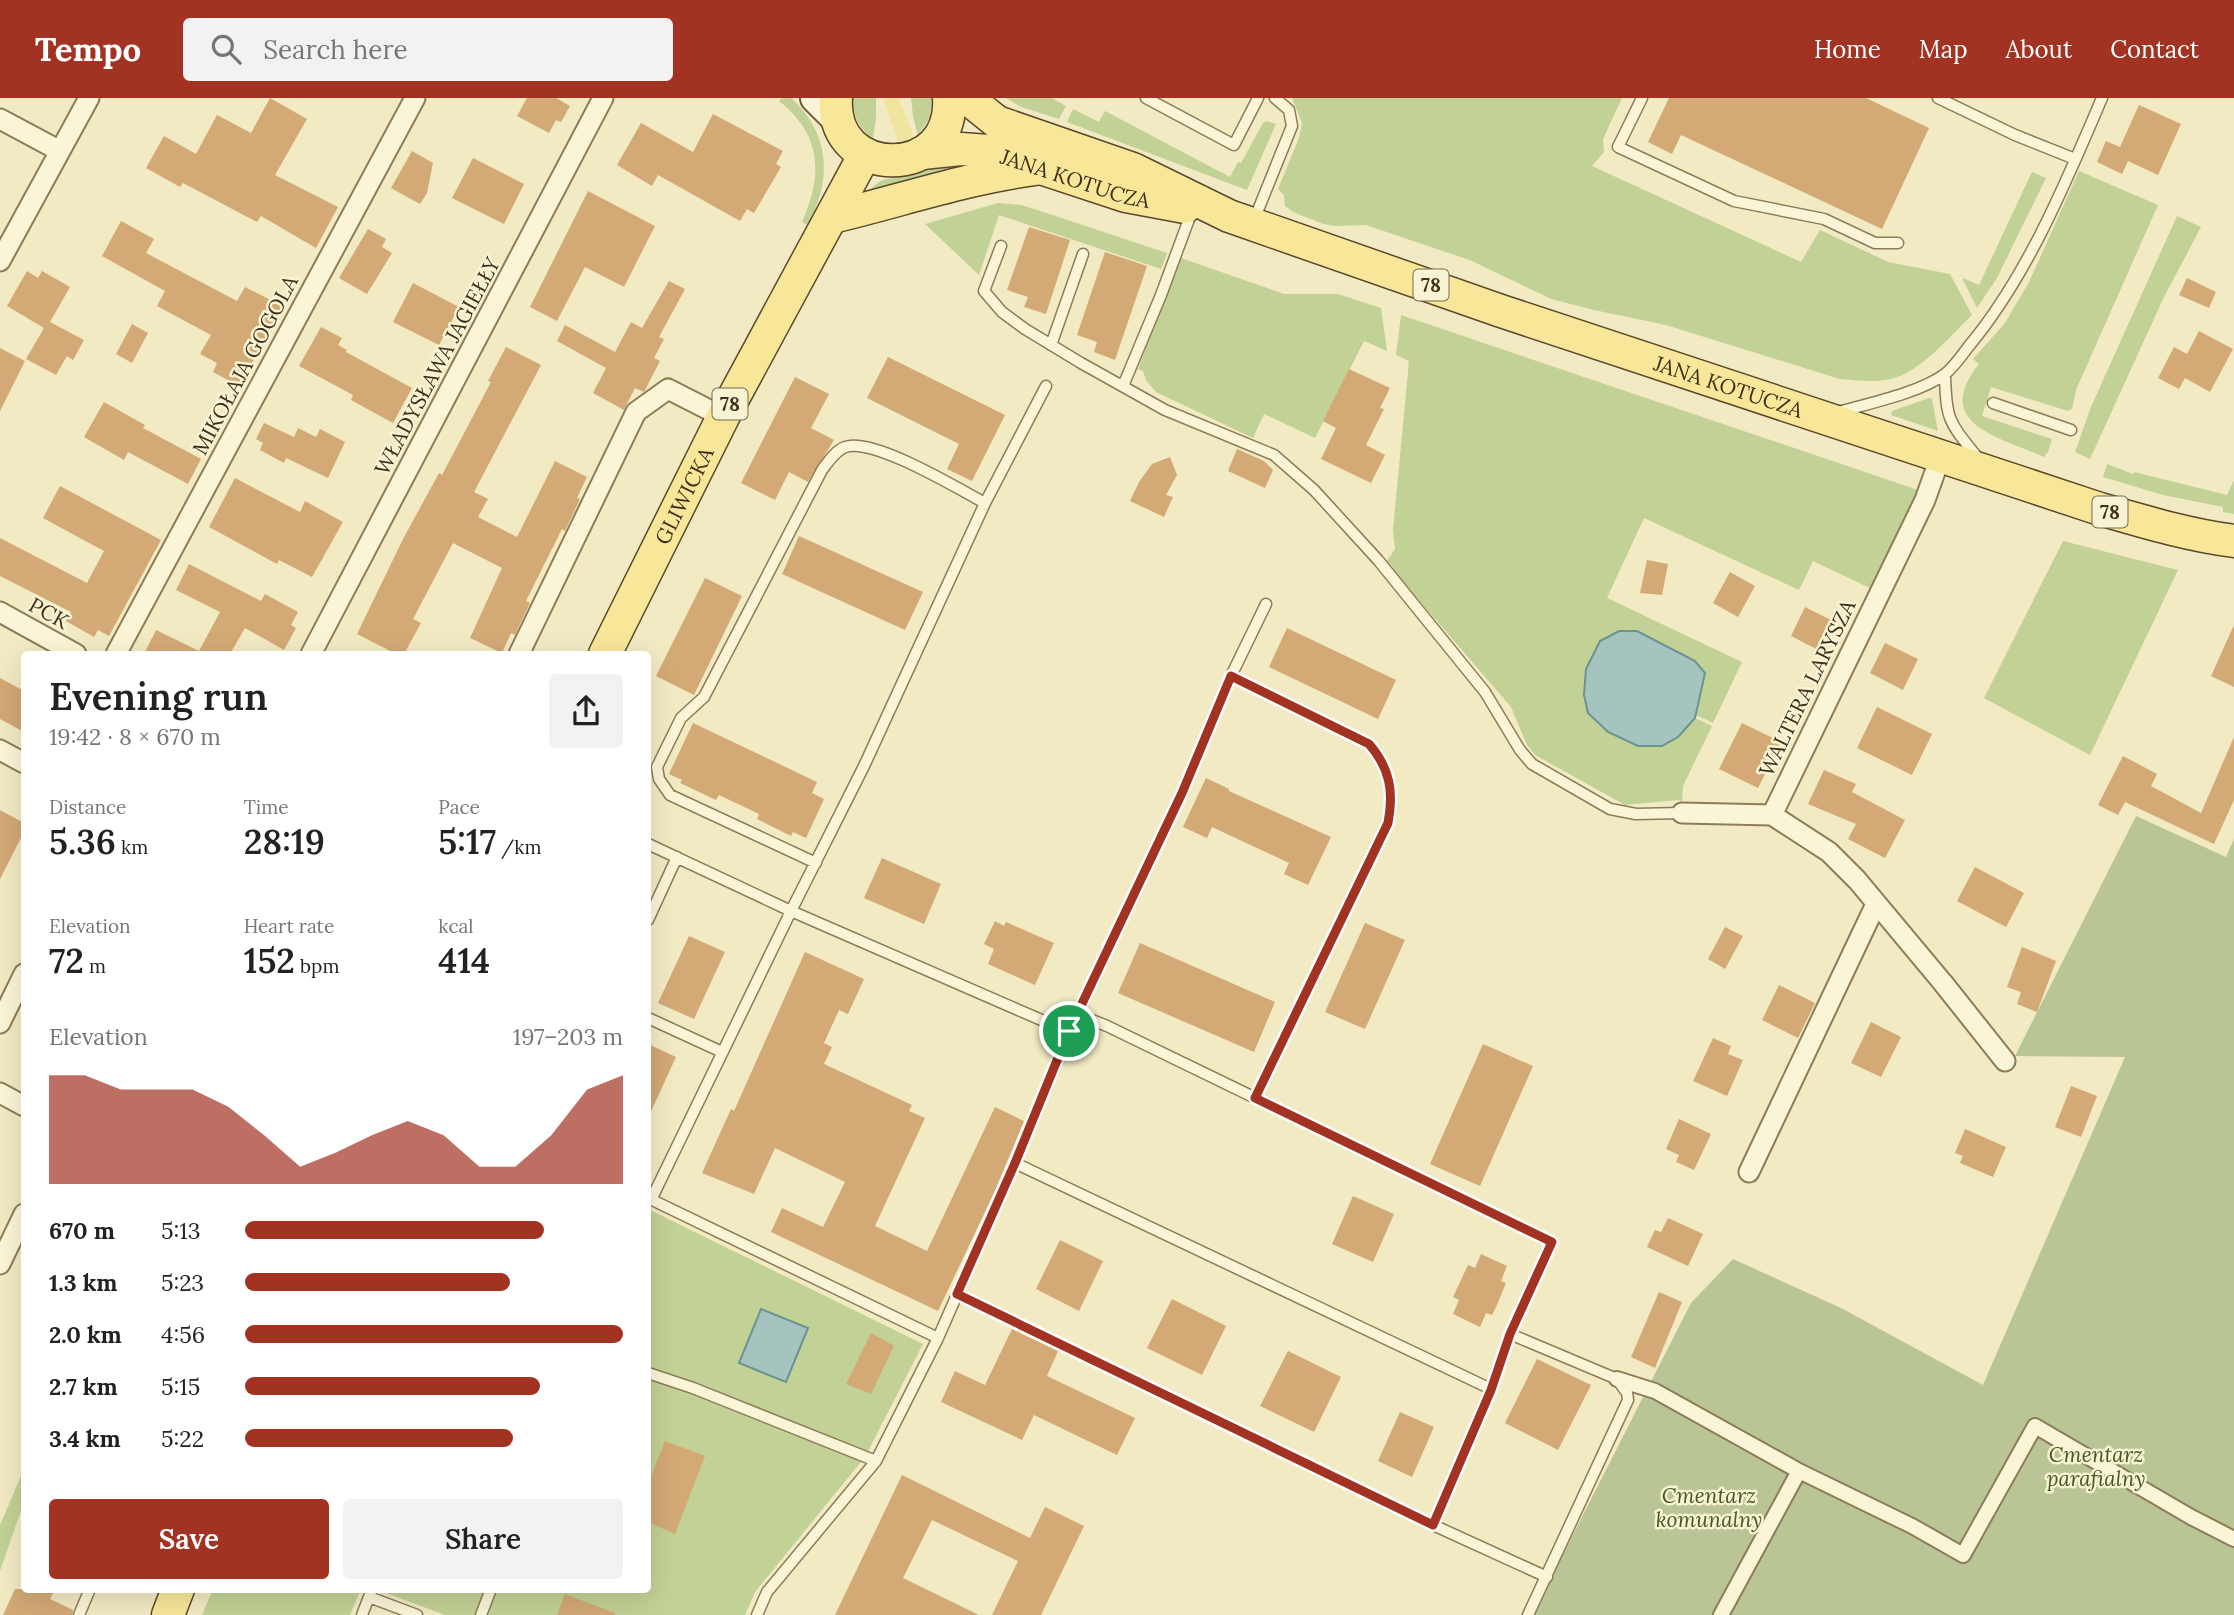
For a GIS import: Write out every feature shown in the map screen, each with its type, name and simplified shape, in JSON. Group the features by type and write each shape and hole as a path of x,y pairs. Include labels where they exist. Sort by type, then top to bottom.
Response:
{"main road":[{"path":"815,98 837,109 849,140 865,154"},
{"path":"922,153 935,142 944,128 949,111 949,98"},
{"name":"JANA KOTUCZA","path":"967,98 997,122 1133,169 1241,220 1501,311 2155,525 2234,541"},
{"name":"JANA KOTUCZA","path":"922,153 982,150 1126,195 1241,220"},
{"name":"78","path":"865,154 876,159 894,161 922,153"},
{"name":"GLIWICKA","path":"606,651 723,417 865,154"},
{"name":"78","path":"832,216 896,202 971,180 1043,168"},
{"path":"168,1615 176,1593"}],"street":[{"path":"0,261 89,98"},
{"name":"MIKOŁAJA GOGOLA","path":"118,651 415,98"},
{"name":"WŁADYSŁAWA JAGIEŁŁY","path":"313,651 603,98"},
{"path":"0,119 60,151"},
{"path":"520,651 636,412 668,389 723,417"},
{"name":"WALTERA LARYSZA","path":"1772,815 1924,500 1941,455"},
{"name":"PCK","path":"0,612 71,651"},
{"path":"0,750 21,760"},
{"path":"1682,813 1772,815 1829,852 1857,880 2005,1061"},
{"path":"1749,1172 1876,904"},
{"path":"0,1023 21,980"},
{"path":"0,1093 21,1104"},
{"path":"0,1264 21,1220"},
{"path":"1617,1379 1656,1391 1799,1471 1912,1526 1963,1555 2035,1426 2191,1517 2234,1539"},
{"path":"1721,1615 1799,1471"}],"lane":[{"path":"1146,98 1234,145 1258,98"},
{"path":"1241,220 1292,126 1289,110 1275,98"},
{"path":"1642,98 1618,147 1734,201 1824,219 1875,243 1898,243"},
{"path":"1938,98 2015,135 2075,159"},
{"path":"1820,417 1904,394 1945,374 1986,326 2009,293 2102,98"},
{"path":"1123,386 1193,209"},
{"path":"1000,246 985,291 1002,312 1051,345 1165,410 1274,455 1314,490 1378,560 1485,692 1520,750 1532,764 1610,809 1636,814 1682,813"},
{"path":"1051,345 1083,254"},
{"path":"1945,374 1947,414 1952,425 1989,472"},
{"path":"651,1195 864,766 985,503 1046,386"},
{"path":"1993,403 2071,430"},
{"path":"816,863 670,795 659,779 657,767 681,718 704,697 822,470 838,450 852,445 883,451 985,503"},
{"path":"757,1615 767,1592 876,1461 938,1338 1015,1163 1069,1031 1182,793 1231,676 1266,604"},
{"path":"1231,676 1369,744 1382,759 1390,781 1392,803 1388,823 1255,1098"},
{"path":"651,845 791,911 1069,1031"},
{"path":"651,914 677,858"},
{"path":"1077,1014 1107,1026 1552,1242 1510,1334 1491,1390 1433,1525"},
{"path":"651,1019 722,1052"},
{"path":"1015,1163 1491,1390"},
{"path":"651,1200 938,1338"},
{"path":"957,1294 1433,1525 1547,1577"},
{"path":"1510,1334 1617,1379 1627,1393 1626,1408 1528,1615"},
{"path":"651,1374 694,1388 876,1461"},
{"path":"79,1615 88,1593"},
{"path":"362,1615 371,1593 417,1615"},
{"path":"481,1615 489,1593"}],"green space":[{"path":"782,98 791,98 804,112 814,126 820,142 824,174 821,191 807,225 802,222 813,188 814,157 804,128 779,101"},
{"path":"853,98 876,98 873,139 857,121"},
{"path":"911,98 932,100 930,118 918,135 913,117"},
{"path":"1006,98 1052,98 1066,106 1059,119 1021,107"},
{"path":"1292,98 1622,98 1603,139 1604,152 1592,166 1801,262 1820,230 1888,262 1950,274 1972,315 1934,353 1912,369 1890,379 1865,381 1840,379 1666,325 1551,299 1472,261 1366,225 1323,224 1285,206 1284,195 1278,189 1299,138 1302,123"},
{"path":"1073,109 1099,122 1105,111 1230,177 1263,123 1267,121 1276,124 1247,190 1067,122"},
{"path":"940,164 986,164 869,192 883,180"},
{"path":"2079,171 2158,205 2076,390 2072,409 2068,411 1991,387 1982,416 2052,439 2044,457 1991,435 1977,426 1967,415 1963,401 1966,384 1979,364 1973,359 2005,323 2029,282"},
{"path":"2032,172 2046,178 1997,278 1977,308 1963,278 1979,285"},
{"path":"998,203 1022,205 1167,253 1161,269 999,215 979,275 925,224"},
{"path":"2177,216 2201,227 2163,299 2090,459 2075,452 2091,407"},
{"path":"1181,258 1284,294 1338,294 1381,308 1387,351 1364,341 1315,438 1264,414 1253,438 1156,392 1146,380 1143,371 1138,369"},
{"path":"1401,315 1921,491 1872,589 1813,561 1799,590 1644,518 1607,598 1742,662 1713,723 1696,715 1705,673 1695,662 1637,631 1638,746 1671,741 1695,718 1712,726 1683,786 1682,802 1679,800 1625,805 1535,755 1527,745 1511,707 1386,562 1395,549 1393,530 1409,361 1396,355"},
{"path":"1932,399 1938,431 1891,415 1892,411"},
{"path":"2107,464 2133,474 2134,472 2227,495 2234,480 2234,514 2223,512 2223,507 2163,495 2103,477"},
{"path":"2063,541 2178,570 2090,755 1984,698"},
{"name":"Cmentarz parafialny","path":"2136,816 2226,857 2234,839 2234,1615 1532,1615 1691,1303 1733,1259 1841,1308 1983,1385 2125,1057 2015,1056"},
{"path":"651,1210 923,1344 865,1457 755,1592 745,1615 445,1615 386,1593 651,1593"},
{"path":"21,1476 21,1511 0,1571 0,1525"},
{"path":"211,1593 359,1593 350,1615 202,1615"}],"sand":[{"path":"883,98 899,98 914,138 899,144"}],"water":[{"path":"1619,631 1637,631 1695,661 1705,673 1695,718 1678,737 1662,746 1638,746 1608,732 1588,713 1584,695 1586,669 1600,641"},
{"path":"761,1309 808,1328 786,1382 739,1363"}],"building":[{"path":"270,98 307,119 275,175 338,207 316,248 261,216 257,222 183,183 180,187 146,168 164,136 196,154 217,115 251,133"},
{"path":"527,98 556,98 570,106 561,122 556,120 549,133 517,116"},
{"path":"1669,98 1866,98 1929,128 1882,229 1681,135 1672,154 1648,142"},
{"path":"2139,105 2181,124 2158,175 2128,161 2122,174 2097,162 2106,141 2120,147"},
{"path":"713,114 783,151 776,164 781,167 754,213 747,209 740,221 658,175 652,186 617,165 641,123 693,152"},
{"path":"412,151 433,163 427,193 420,204 391,188"},
{"path":"473,158 524,184 504,224 452,198"},
{"path":"588,191 655,226 624,287 585,267 557,321 530,307"},
{"path":"121,221 154,239 146,253 237,301 245,287 284,307 239,386 213,372 217,363 200,354 211,335 157,306 165,291 102,256"},
{"path":"1029,227 1070,240 1046,314 1024,307 1028,297 1007,290"},
{"path":"368,229 386,239 382,247 392,253 367,294 339,278"},
{"path":"1105,252 1147,266 1115,360 1094,352 1097,342 1077,335"},
{"path":"27,271 38,278 42,271 70,287 50,322 84,340 73,360 67,356 56,375 26,359 44,328 7,306"},
{"path":"2187,278 2216,292 2209,308 2179,295"},
{"path":"669,281 685,289 659,337 664,339 654,358 660,361 644,392 635,388 624,410 593,393 606,368 557,341 565,325 615,352 631,322 642,328"},
{"path":"413,283 459,307 439,345 393,322"},
{"path":"132,324 148,333 132,363 116,354"},
{"path":"321,327 342,338 338,345 347,350 346,352 412,388 393,423 351,400 353,395 299,366"},
{"path":"2199,331 2233,349 2210,392 2185,378 2179,389 2158,378 2174,347 2187,354"},
{"path":"506,347 541,365 474,492 488,499 478,517 517,537 555,461 587,477 577,498 580,499 526,601 530,603 515,635 511,633 503,651 470,638 502,568 453,543 413,619 421,623 406,651 390,651 357,634 403,539 439,473 442,475 491,382 488,381"},
{"path":"0,348 25,361 0,411"},
{"path":"888,357 1005,415 972,481 947,469 959,444 867,398"},
{"path":"1349,369 1390,388 1380,408 1384,409 1366,445 1385,455 1371,483 1321,459 1336,428 1323,421"},
{"path":"795,377 829,394 811,428 834,440 808,482 789,472 775,500 741,483"},
{"path":"104,402 145,425 143,428 201,459 188,484 128,452 124,460 84,437"},
{"path":"264,423 294,437 298,428 316,437 320,429 345,442 328,478 286,458 284,463 260,450 263,443 256,439"},
{"path":"1237,449 1264,461 1273,470 1265,488 1228,471"},
{"path":"1170,457 1177,475 1166,495 1173,497 1164,517 1130,501 1152,464"},
{"path":"235,478 300,512 305,501 343,522 312,577 279,560 277,564 209,527"},
{"path":"60,486 161,540 109,636 98,630 94,637 66,621 71,612 0,576 0,538 87,583 104,551 43,518"},
{"path":"799,536 923,592 905,630 782,574"},
{"path":"1647,560 1668,564 1662,595 1640,593"},
{"path":"189,564 261,601 265,594 298,612 291,625 296,628 284,650 245,628 232,651 199,651 220,612 176,590"},
{"path":"1730,572 1755,586 1738,617 1713,603"},
{"path":"705,578 742,596 694,695 656,676"},
{"path":"1805,607 1833,621 1818,650 1791,636"},
{"path":"2234,625 2234,687 2211,676"},
{"path":"1287,628 1396,680 1378,719 1269,667"},
{"path":"156,630 199,651 146,651"},
{"path":"1885,643 1918,659 1903,690 1870,673"},
{"path":"0,678 21,689 21,730 0,719"},
{"path":"1877,707 1932,734 1912,775 1857,748"},
{"path":"693,723 817,782 812,793 824,799 806,838 793,832 791,836 757,819 759,814 719,795 716,800 680,783 682,780 669,774"},
{"path":"1742,723 1781,742 1758,788 1719,769"},
{"path":"2234,737 2234,800 2214,844 2125,802 2118,815 2098,805 2123,756 2157,774 2151,786 2201,813"},
{"path":"1824,770 1856,784 1852,792 1905,820 1885,858 1848,839 1856,824 1808,804"},
{"path":"1206,778 1331,837 1308,885 1284,874 1289,863 1212,827 1207,838 1183,827"},
{"path":"0,810 21,821 21,838 0,879"},
{"path":"882,858 941,884 924,924 864,898"},
{"path":"1975,867 2024,893 2006,927 1957,901"},
{"path":"995,921 1004,926 1006,922 1054,943 1035,985 988,964 994,949 984,944"},
{"path":"1365,923 1405,940 1365,1029 1325,1012"},
{"path":"1725,927 1743,936 1725,969 1708,959"},
{"path":"689,936 725,952 694,1019 658,1003"},
{"path":"1140,943 1275,1002 1254,1052 1118,993"},
{"path":"2022,947 2056,961 2037,1012 2017,1004 2021,992 2007,987"},
{"path":"805,952 864,979 848,1014 839,1010 824,1043 832,1047 824,1064 912,1105 909,1111 925,1118 875,1226 927,1251 995,1107 1024,1121 994,1193 938,1311 771,1232 782,1208 823,1227 845,1182 775,1148 754,1194 702,1173 731,1109 734,1111"},
{"path":"1779,985 1815,1003 1798,1038 1762,1020"},
{"path":"1871,1022 1901,1037 1881,1077 1851,1063"},
{"path":"1713,1038 1731,1046 1728,1054 1743,1060 1727,1096 1693,1081"},
{"path":"1483,1044 1533,1066 1480,1186 1430,1164"},
{"path":"651,1045 676,1057 651,1111"},
{"path":"2071,1086 2097,1096 2081,1137 2055,1127"},
{"path":"1679,1119 1711,1134 1694,1170 1676,1162 1679,1155 1666,1149"},
{"path":"1965,1129 2006,1147 1993,1177 1960,1163 1963,1156 1955,1153"},
{"path":"1353,1196 1394,1214 1373,1262 1332,1244"},
{"path":"1668,1218 1703,1234 1688,1266 1647,1247 1655,1230 1661,1232"},
{"path":"1060,1240 1103,1261 1079,1311 1036,1289"},
{"path":"1481,1254 1507,1266 1501,1281 1506,1283 1496,1307 1492,1315 1486,1313 1480,1327 1453,1314 1459,1300 1453,1297 1468,1265 1475,1268"},
{"path":"1659,1292 1682,1302 1655,1368 1631,1357"},
{"path":"1172,1299 1226,1326 1202,1375 1147,1348"},
{"path":"1012,1329 1058,1351 1047,1376 1135,1418 1117,1455 1034,1415 1022,1440 941,1402 955,1371 985,1385"},
{"path":"871,1333 894,1346 871,1394 846,1384"},
{"path":"1288,1351 1341,1377 1314,1432 1260,1406"},
{"path":"1537,1359 1591,1385 1558,1450 1505,1423"},
{"path":"1400,1412 1434,1427 1412,1477 1378,1461"},
{"path":"665,1441 705,1456 675,1534 651,1523 651,1476"},
{"path":"902,1475 1030,1538 1045,1507 1084,1526 1041,1615 992,1615 1018,1561 932,1520 903,1578 979,1615 835,1615"},
{"path":"15,1589 21,1589 21,1593 53,1593 50,1599 73,1610 72,1615 3,1615"},
{"path":"565,1594 615,1613 615,1615 557,1615"}],"route":[{"path":"1231,676 1369,744 1382,759 1390,781 1392,803 1388,823 1255,1098 1552,1242 1510,1334 1491,1390 1433,1525 957,1294 1069,1031 1182,793 1231,676"}],"park label":[{"name":"Cmentarz komunalny","path":"1709,1507"}]}
